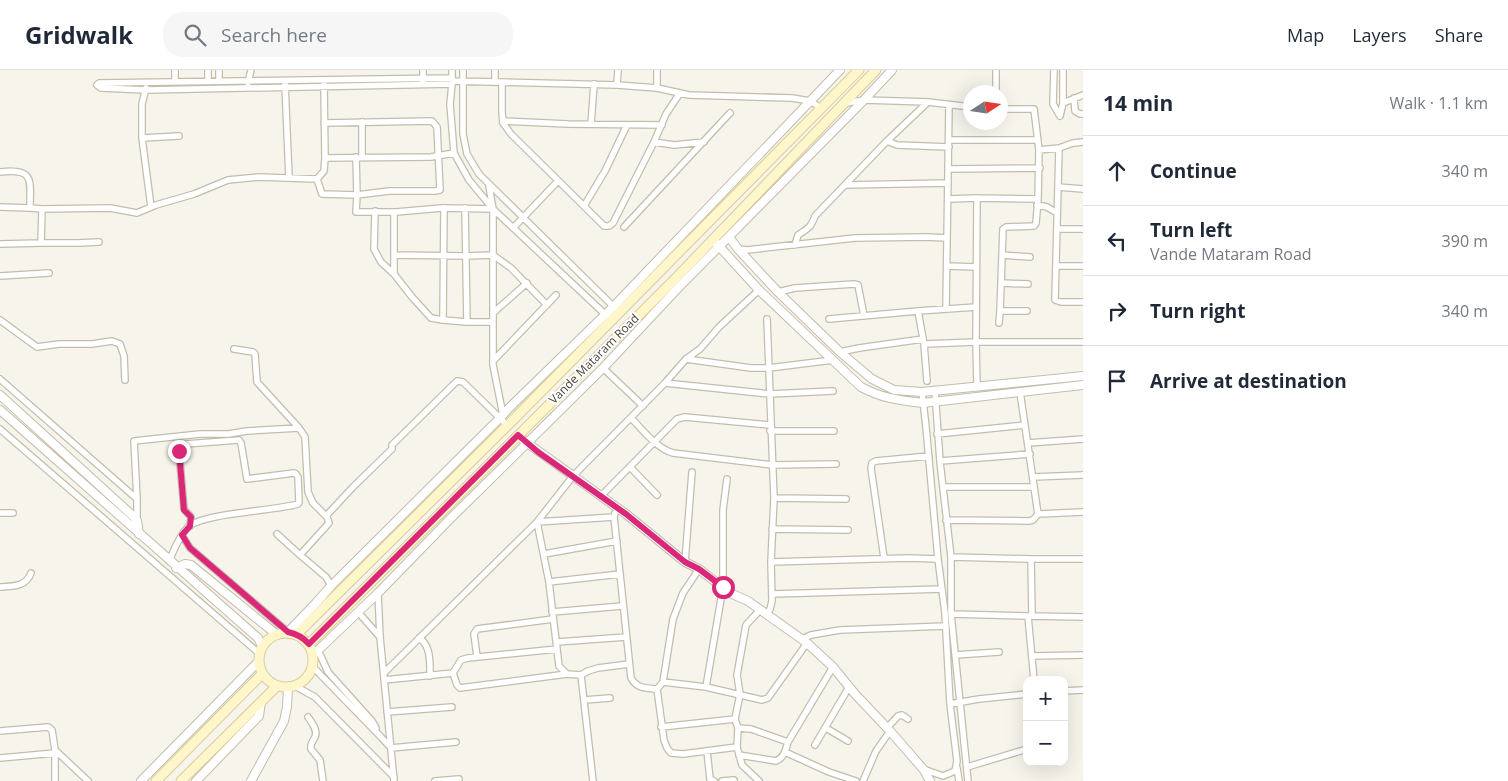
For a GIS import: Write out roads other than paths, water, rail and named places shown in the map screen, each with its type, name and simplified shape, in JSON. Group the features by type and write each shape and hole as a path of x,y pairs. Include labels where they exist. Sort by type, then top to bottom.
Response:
{"main road":[{"name":"Vande Mataram Road","path":"293,633 507,426 608,317 859,70"},
{"name":"Vande Mataram Road","path":"309,644 518,435 716,243 876,70"},
{"path":"293,633 304,638 316,653 313,667 308,677 292,687 277,686 269,682 262,674 260,654 271,637 276,634 293,633"},
{"path":"156,781 262,674"},
{"path":"181,781 277,686"}],"street":[{"path":"175,70 175,82"},
{"path":"208,70 208,82"},
{"path":"219,70 219,82"},
{"path":"248,88 251,70"},
{"path":"423,70 423,82"},
{"path":"182,535 190,548 293,633 331,586 502,416 608,317 493,209 468,180 454,153 450,104 452,70"},
{"path":"463,70 463,134 467,154 479,174 616,309 840,70"},
{"path":"495,70 495,82"},
{"path":"617,85 618,70"},
{"path":"656,88 657,70"},
{"path":"381,737 372,721 328,672 316,653 603,368 716,243 729,237 892,70"},
{"path":"996,70 996,85"},
{"path":"1054,70 1053,104 1060,116 1063,103 1063,70"},
{"path":"285,80 289,178"},
{"path":"324,84 285,80 175,82 146,86 101,88 98,85 99,83 146,86 286,88 324,84 452,81 594,84 656,88 689,94 792,98 810,102 821,108"},
{"path":"502,82 503,121 512,134 604,226 609,226 613,223 666,114 680,93"},
{"path":"317,179 324,171 325,158 324,84"},
{"path":"591,124 594,84"},
{"path":"146,86 142,104 142,138 151,207"},
{"path":"1063,103 1083,95"},
{"path":"1074,98 1075,111 1083,114"},
{"path":"844,103 864,100 928,102 963,107"},
{"path":"795,245 798,235 813,224 815,216 886,141 928,102"},
{"path":"946,308 949,105"},
{"path":"999,323 1003,229 1006,227 1034,226 1036,223 1040,168 1034,109 1008,109"},
{"path":"624,227 730,113"},
{"path":"317,179 322,194 357,195 389,191 440,190 437,127 432,121 324,123"},
{"path":"503,121 662,125"},
{"path":"362,122 356,212 394,212 444,208 493,209"},
{"path":"584,206 605,171 627,125"},
{"path":"142,138 179,136"},
{"path":"949,140 1038,140"},
{"path":"886,141 897,145 949,147"},
{"path":"654,142 674,145 704,142"},
{"path":"1039,150 1059,148 1083,142"},
{"path":"1059,148 1055,300 1061,302 1083,302"},
{"path":"325,158 438,156 454,153"},
{"path":"949,169 1040,168"},
{"path":"0,172 24,173 27,175 30,180 30,208"},
{"path":"0,208 110,208 137,213 194,194 228,180 258,177 317,179"},
{"path":"513,228 558,181"},
{"path":"845,185 948,183"},
{"path":"489,184 493,209 493,361 502,416 507,426"},
{"path":"1058,187 1083,188"},
{"path":"948,199 977,198 1037,202 1057,213"},
{"path":"977,198 977,386"},
{"path":"443,320 444,208"},
{"path":"465,208 467,322"},
{"path":"41,243 42,209"},
{"path":"375,212 374,249 381,262 394,274 432,318 467,322 494,322"},
{"path":"394,212 394,274"},
{"path":"1057,229 1083,229"},
{"path":"729,237 778,292 840,352 867,376 894,390 922,392 1083,376"},
{"path":"738,249 747,250 855,238 947,238"},
{"path":"0,244 99,242"},
{"path":"716,243 759,290 861,387 878,396 922,403 1083,385"},
{"path":"394,256 493,255 511,268 547,305"},
{"path":"1002,255 1030,257"},
{"path":"947,266 976,267"},
{"path":"1056,266 1083,266"},
{"path":"0,276 49,273"},
{"path":"493,313 527,283"},
{"path":"1001,283 1028,284"},
{"path":"778,292 795,288 858,285 864,316"},
{"path":"384,673 537,522 573,476 665,383 686,359 700,350 719,327 759,290"},
{"path":"493,361 556,295"},
{"path":"829,320 946,308 976,307"},
{"path":"1000,311 1027,311"},
{"path":"918,312 924,341 927,381"},
{"path":"767,319 774,498 771,562 772,594 770,609 767,615"},
{"path":"0,320 37,347 59,344 92,344 112,340 120,344 124,356 125,380"},
{"path":"840,352 924,341 1083,342"},
{"path":"234,349 255,354 257,382 305,437 308,492 313,503 326,516 329,522 300,555"},
{"path":"686,359 752,368 770,368 833,360"},
{"path":"603,368 642,406"},
{"path":"0,378 137,499"},
{"path":"326,516 392,449 392,445 458,381 463,382 502,416"},
{"path":"665,383 770,394 833,391"},
{"path":"934,391 950,557 951,614 968,781"},
{"path":"922,392 946,626 950,704 959,781"},
{"path":"1020,392 1038,514"},
{"path":"0,395 137,521"},
{"path":"0,410 176,568 258,638 260,654"},
{"path":"601,496 677,418 685,417 770,428 834,431"},
{"path":"631,418 654,442 674,453 772,465 836,464"},
{"path":"937,434 1025,425"},
{"path":"136,532 137,499 134,441 200,434 228,434 299,428"},
{"path":"0,429 260,654"},
{"path":"518,435 526,443 601,496 615,513 622,606 631,678 637,686 657,689"},
{"path":"1028,443 1083,439"},
{"path":"169,561 182,535 190,526 210,518 298,504 298,477 294,473 247,480 239,440 186,444 179,451 184,510 191,517 190,526"},
{"path":"940,461 1030,454"},
{"path":"884,558 871,468 872,463 929,456"},
{"path":"630,467 657,495"},
{"path":"685,562 692,472"},
{"path":"1033,477 1083,476"},
{"path":"706,687 723,587 723,510 728,478"},
{"path":"943,487 1034,487"},
{"path":"774,498 846,499"},
{"path":"946,520 1029,521 1033,520 1038,514 1083,512"},
{"path":"0,513 13,513"},
{"path":"537,522 615,513 626,514 685,562 699,569 730,593 748,601 804,641 833,667 924,770 930,781"},
{"path":"537,522 549,582 559,666 567,674"},
{"path":"772,529 848,530"},
{"path":"277,534 326,577 331,586"},
{"path":"544,554 617,542"},
{"path":"950,557 1083,559"},
{"path":"771,562 884,558 938,559"},
{"path":"1031,559 1030,616 1034,676"},
{"path":"176,568 185,564 191,565 276,634"},
{"path":"699,569 683,593 674,619 663,682 657,689 661,727 667,748 672,753 683,754 737,747"},
{"path":"0,587 22,585 32,573"},
{"path":"549,582 620,574"},
{"path":"772,594 942,588"},
{"path":"378,593 380,638 394,779"},
{"path":"476,657 474,634 477,629 622,606"},
{"path":"759,781 742,765 737,747 738,728 734,719 740,694 737,675 746,625 760,610"},
{"path":"358,612 380,638"},
{"path":"951,614 1083,617"},
{"path":"663,682 706,687 762,700 768,698 804,641 811,635 840,630 946,626"},
{"path":"557,642 626,637"},
{"path":"419,638 427,645 430,676"},
{"path":"453,673 461,660 557,649"},
{"path":"955,654 999,652"},
{"path":"141,781 260,654"},
{"path":"1032,656 1083,654"},
{"path":"453,673 460,688 567,674 581,675 598,668 629,664"},
{"path":"313,667 390,748"},
{"path":"739,755 779,760 833,667"},
{"path":"384,680 453,673"},
{"path":"581,675 593,781"},
{"path":"251,781 284,722 292,687 315,697 394,779"},
{"path":"816,745 850,687"},
{"path":"1068,692 1083,690"},
{"path":"950,704 1023,694"},
{"path":"584,700 610,698"},
{"path":"196,781 259,716 261,702"},
{"path":"387,712 452,707"},
{"path":"863,781 888,729 898,716 908,718"},
{"path":"308,717 316,733 310,746 320,760 323,781"},
{"path":"661,727 734,719"},
{"path":"0,731 48,727 52,730 56,781"},
{"path":"738,728 752,728 788,742"},
{"path":"826,728 848,741"},
{"path":"390,748 456,742"},
{"path":"967,767 1023,750"},
{"path":"707,751 709,776 714,781"},
{"path":"0,758 55,752 88,781"},
{"path":"785,752 829,772 856,781"},
{"path":"924,770 943,776 955,772 957,761"},
{"path":"435,781 460,779"},
{"path":"722,781 734,780"}]}
